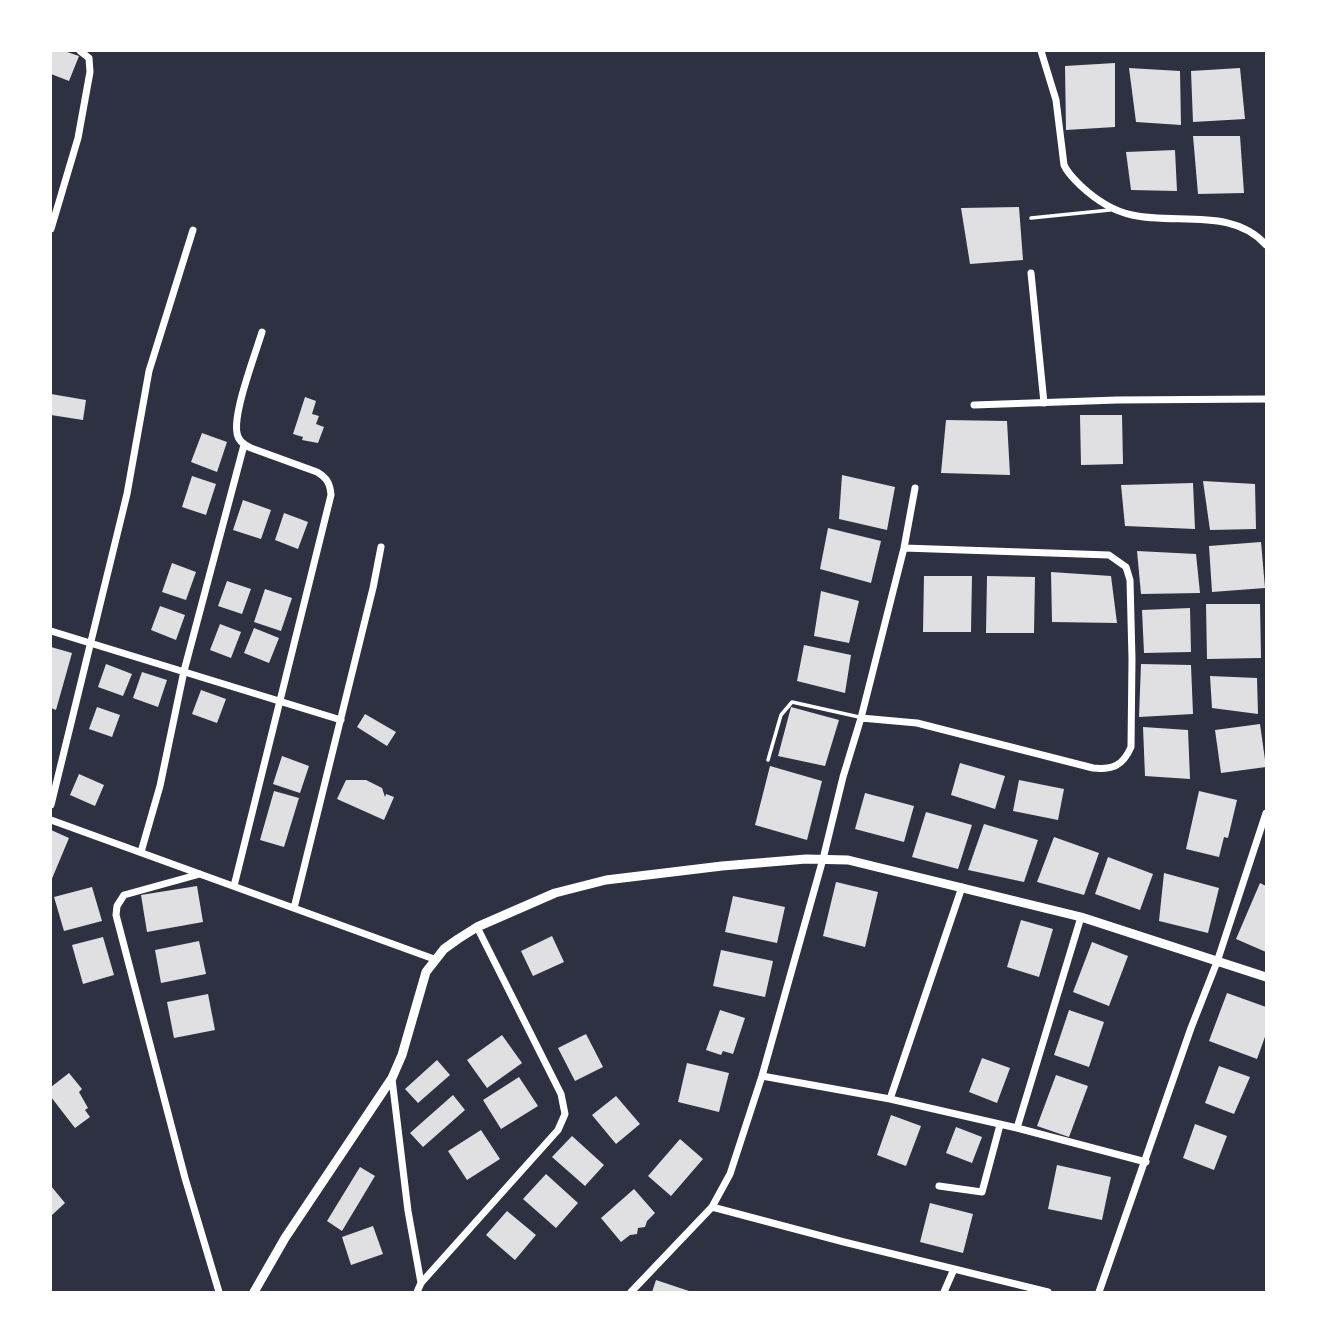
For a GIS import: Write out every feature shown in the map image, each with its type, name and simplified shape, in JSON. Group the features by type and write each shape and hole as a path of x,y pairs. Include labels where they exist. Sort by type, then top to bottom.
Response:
{"street":[{"path":"51,229 78,138 90,72 89,58 80,51"},
{"path":"1041,51 1056,100 1059,139 1067,171 1088,192 1116,210 1133,215 1188,218 1245,227 1266,245"},
{"path":"51,805 127,494 149,371 193,230"},
{"path":"1031,273 1044,403"},
{"path":"234,886 330,507 330,485 326,477 244,445 238,438 237,420 262,332"},
{"path":"974,405 1266,399"},
{"path":"141,852 160,786 184,671 244,445"},
{"path":"631,1292 712,1207 730,1174 762,1076 824,859 904,548 915,488"},
{"path":"294,908 381,547"},
{"path":"861,718 917,723 1093,768 1107,769 1116,766 1131,747 1132,603 1129,573 1122,562 1109,555 904,548"},
{"path":"51,631 341,720"},
{"path":"1099,1292 1217,961 1266,813"},
{"path":"51,820 434,959"},
{"path":"254,1292 285,1238 392,1078 402,1055 421,984 434,959 444,949 478,927 555,893 606,880 722,866 824,859 848,860 1081,917 1266,977"},
{"path":"201,874 124,895 117,906 116,915 185,1178 219,1292"},
{"path":"890,1099 962,887"},
{"path":"1017,1128 1081,917"},
{"path":"417,1292 421,1283 558,1129 565,1114 561,1094 478,927"},
{"path":"762,1076 890,1099 1017,1128 1146,1162"},
{"path":"392,1078 408,1211 421,1283"},
{"path":"939,1186 982,1192 1000,1125"},
{"path":"712,1207 1048,1292"},
{"path":"944,1292 954,1269"}],"lane":[{"path":"1031,218 1116,210"},
{"path":"768,760 781,715 792,702 861,718"}],"building":[{"path":"51,51 64,51 79,56 69,81 51,74"},
{"path":"1115,63 1115,127 1066,130 1065,66"},
{"path":"1129,68 1180,71 1181,125 1136,122"},
{"path":"1240,68 1245,119 1193,122 1191,71"},
{"path":"1193,136 1240,136 1244,193 1198,194"},
{"path":"1175,150 1177,191 1131,190 1126,152"},
{"path":"1019,207 1023,260 970,264 961,208"},
{"path":"51,394 86,400 83,420 51,415"},
{"path":"305,397 316,401 312,414 319,416 316,424 324,427 318,443 302,440 303,437 293,434"},
{"path":"1080,415 1122,415 1123,464 1081,465"},
{"path":"946,420 1007,421 1010,475 941,473"},
{"path":"202,433 227,442 217,472 191,462"},
{"path":"842,475 895,487 887,530 839,519"},
{"path":"192,476 216,484 206,515 182,507"},
{"path":"1203,481 1255,484 1256,529 1210,530"},
{"path":"1193,483 1195,529 1125,526 1121,485"},
{"path":"243,500 271,510 261,539 233,530"},
{"path":"284,513 308,522 298,549 275,540"},
{"path":"828,528 881,541 871,583 820,569"},
{"path":"1261,542 1265,588 1212,592 1209,546"},
{"path":"1137,551 1196,554 1200,593 1141,594"},
{"path":"172,563 196,572 186,600 162,592"},
{"path":"1051,572 1111,576 1117,623 1052,622"},
{"path":"924,576 972,576 971,632 923,632"},
{"path":"987,576 1035,577 1034,633 986,633"},
{"path":"227,581 251,589 242,614 218,606"},
{"path":"265,589 292,598 281,631 254,622"},
{"path":"821,591 859,601 849,643 814,636"},
{"path":"1206,604 1260,604 1261,658 1207,659"},
{"path":"160,606 185,615 176,640 151,630"},
{"path":"1190,608 1191,652 1144,653 1142,610"},
{"path":"220,624 241,632 231,658 210,650"},
{"path":"254,628 279,638 269,663 244,653"},
{"path":"804,645 851,655 845,693 797,681"},
{"path":"51,647 72,653 56,710 51,708"},
{"path":"106,664 132,674 123,696 98,687"},
{"path":"1141,664 1191,665 1193,714 1139,717"},
{"path":"142,672 167,680 158,707 133,698"},
{"path":"1210,676 1257,678 1258,714 1212,708"},
{"path":"201,690 226,699 217,723 192,714"},
{"path":"97,707 120,715 112,737 89,729"},
{"path":"791,707 839,720 825,766 778,756"},
{"path":"365,714 396,732 387,746 357,727"},
{"path":"1260,724 1266,767 1221,773 1215,730"},
{"path":"1143,727 1188,730 1190,779 1145,776"},
{"path":"282,756 309,766 300,793 273,784"},
{"path":"960,763 1005,776 995,809 951,795"},
{"path":"770,766 822,781 807,840 755,825"},
{"path":"79,774 104,785 95,806 70,795"},
{"path":"346,780 366,780 382,788 385,797 386,794 394,797 384,820 337,799"},
{"path":"1019,780 1064,789 1058,820 1013,811"},
{"path":"274,791 299,798 284,847 260,840"},
{"path":"1199,791 1237,800 1228,838 1224,837 1219,857 1186,849"},
{"path":"865,793 914,806 904,842 855,829"},
{"path":"926,812 972,825 958,869 912,857"},
{"path":"984,824 1038,840 1024,882 968,870"},
{"path":"51,830 69,838 51,881"},
{"path":"1054,837 1099,853 1084,895 1037,882"},
{"path":"1108,857 1153,874 1140,910 1095,894"},
{"path":"1164,873 1219,888 1208,933 1159,921"},
{"path":"836,882 878,892 865,947 823,936"},
{"path":"1260,883 1266,886 1266,952 1236,939"},
{"path":"197,886 203,922 147,932 141,895"},
{"path":"92,887 102,921 64,931 54,897"},
{"path":"733,896 785,907 777,943 725,932"},
{"path":"1021,920 1053,929 1039,977 1007,967"},
{"path":"552,936 564,962 533,976 521,951"},
{"path":"103,937 114,975 83,984 72,945"},
{"path":"199,941 206,974 161,983 155,950"},
{"path":"1092,942 1128,956 1109,1006 1073,992"},
{"path":"721,950 773,961 765,997 713,986"},
{"path":"1227,993 1266,1007 1266,1034 1257,1059 1209,1041"},
{"path":"208,994 215,1030 174,1038 167,1002"},
{"path":"720,1010 745,1018 733,1054 723,1051 721,1055 706,1050"},
{"path":"1069,1010 1104,1022 1089,1067 1054,1055"},
{"path":"586,1034 603,1067 575,1081 558,1048"},
{"path":"502,1035 522,1063 487,1088 467,1060"},
{"path":"982,1058 1010,1068 997,1103 969,1092"},
{"path":"437,1060 450,1075 418,1103 405,1089"},
{"path":"687,1063 729,1073 719,1112 678,1102"},
{"path":"1219,1066 1250,1077 1234,1114 1205,1103"},
{"path":"69,1073 82,1089 79,1092 90,1117 75,1128 51,1097 51,1087"},
{"path":"1056,1075 1088,1086 1069,1137 1037,1126"},
{"path":"519,1077 538,1106 501,1129 483,1100"},
{"path":"453,1095 465,1110 423,1147 410,1133"},
{"path":"616,1096 640,1124 616,1144 592,1115"},
{"path":"891,1115 921,1126 906,1166 877,1155"},
{"path":"1195,1124 1227,1136 1214,1170 1183,1158"},
{"path":"956,1127 982,1137 972,1163 946,1153"},
{"path":"481,1130 500,1159 467,1180 448,1151"},
{"path":"572,1136 604,1165 585,1186 552,1157"},
{"path":"680,1139 703,1159 671,1196 648,1176"},
{"path":"1057,1165 1111,1177 1102,1220 1048,1209"},
{"path":"360,1167 375,1176 342,1231 327,1221"},
{"path":"546,1174 578,1203 556,1228 523,1199"},
{"path":"51,1186 65,1203 51,1216"},
{"path":"634,1189 655,1213 645,1227 638,1228 637,1234 630,1235 621,1242 601,1218"},
{"path":"930,1203 973,1214 963,1253 920,1242"},
{"path":"507,1211 536,1235 515,1260 486,1235"},
{"path":"373,1226 383,1254 351,1265 342,1237"},
{"path":"656,1280 692,1292 652,1292"}]}
